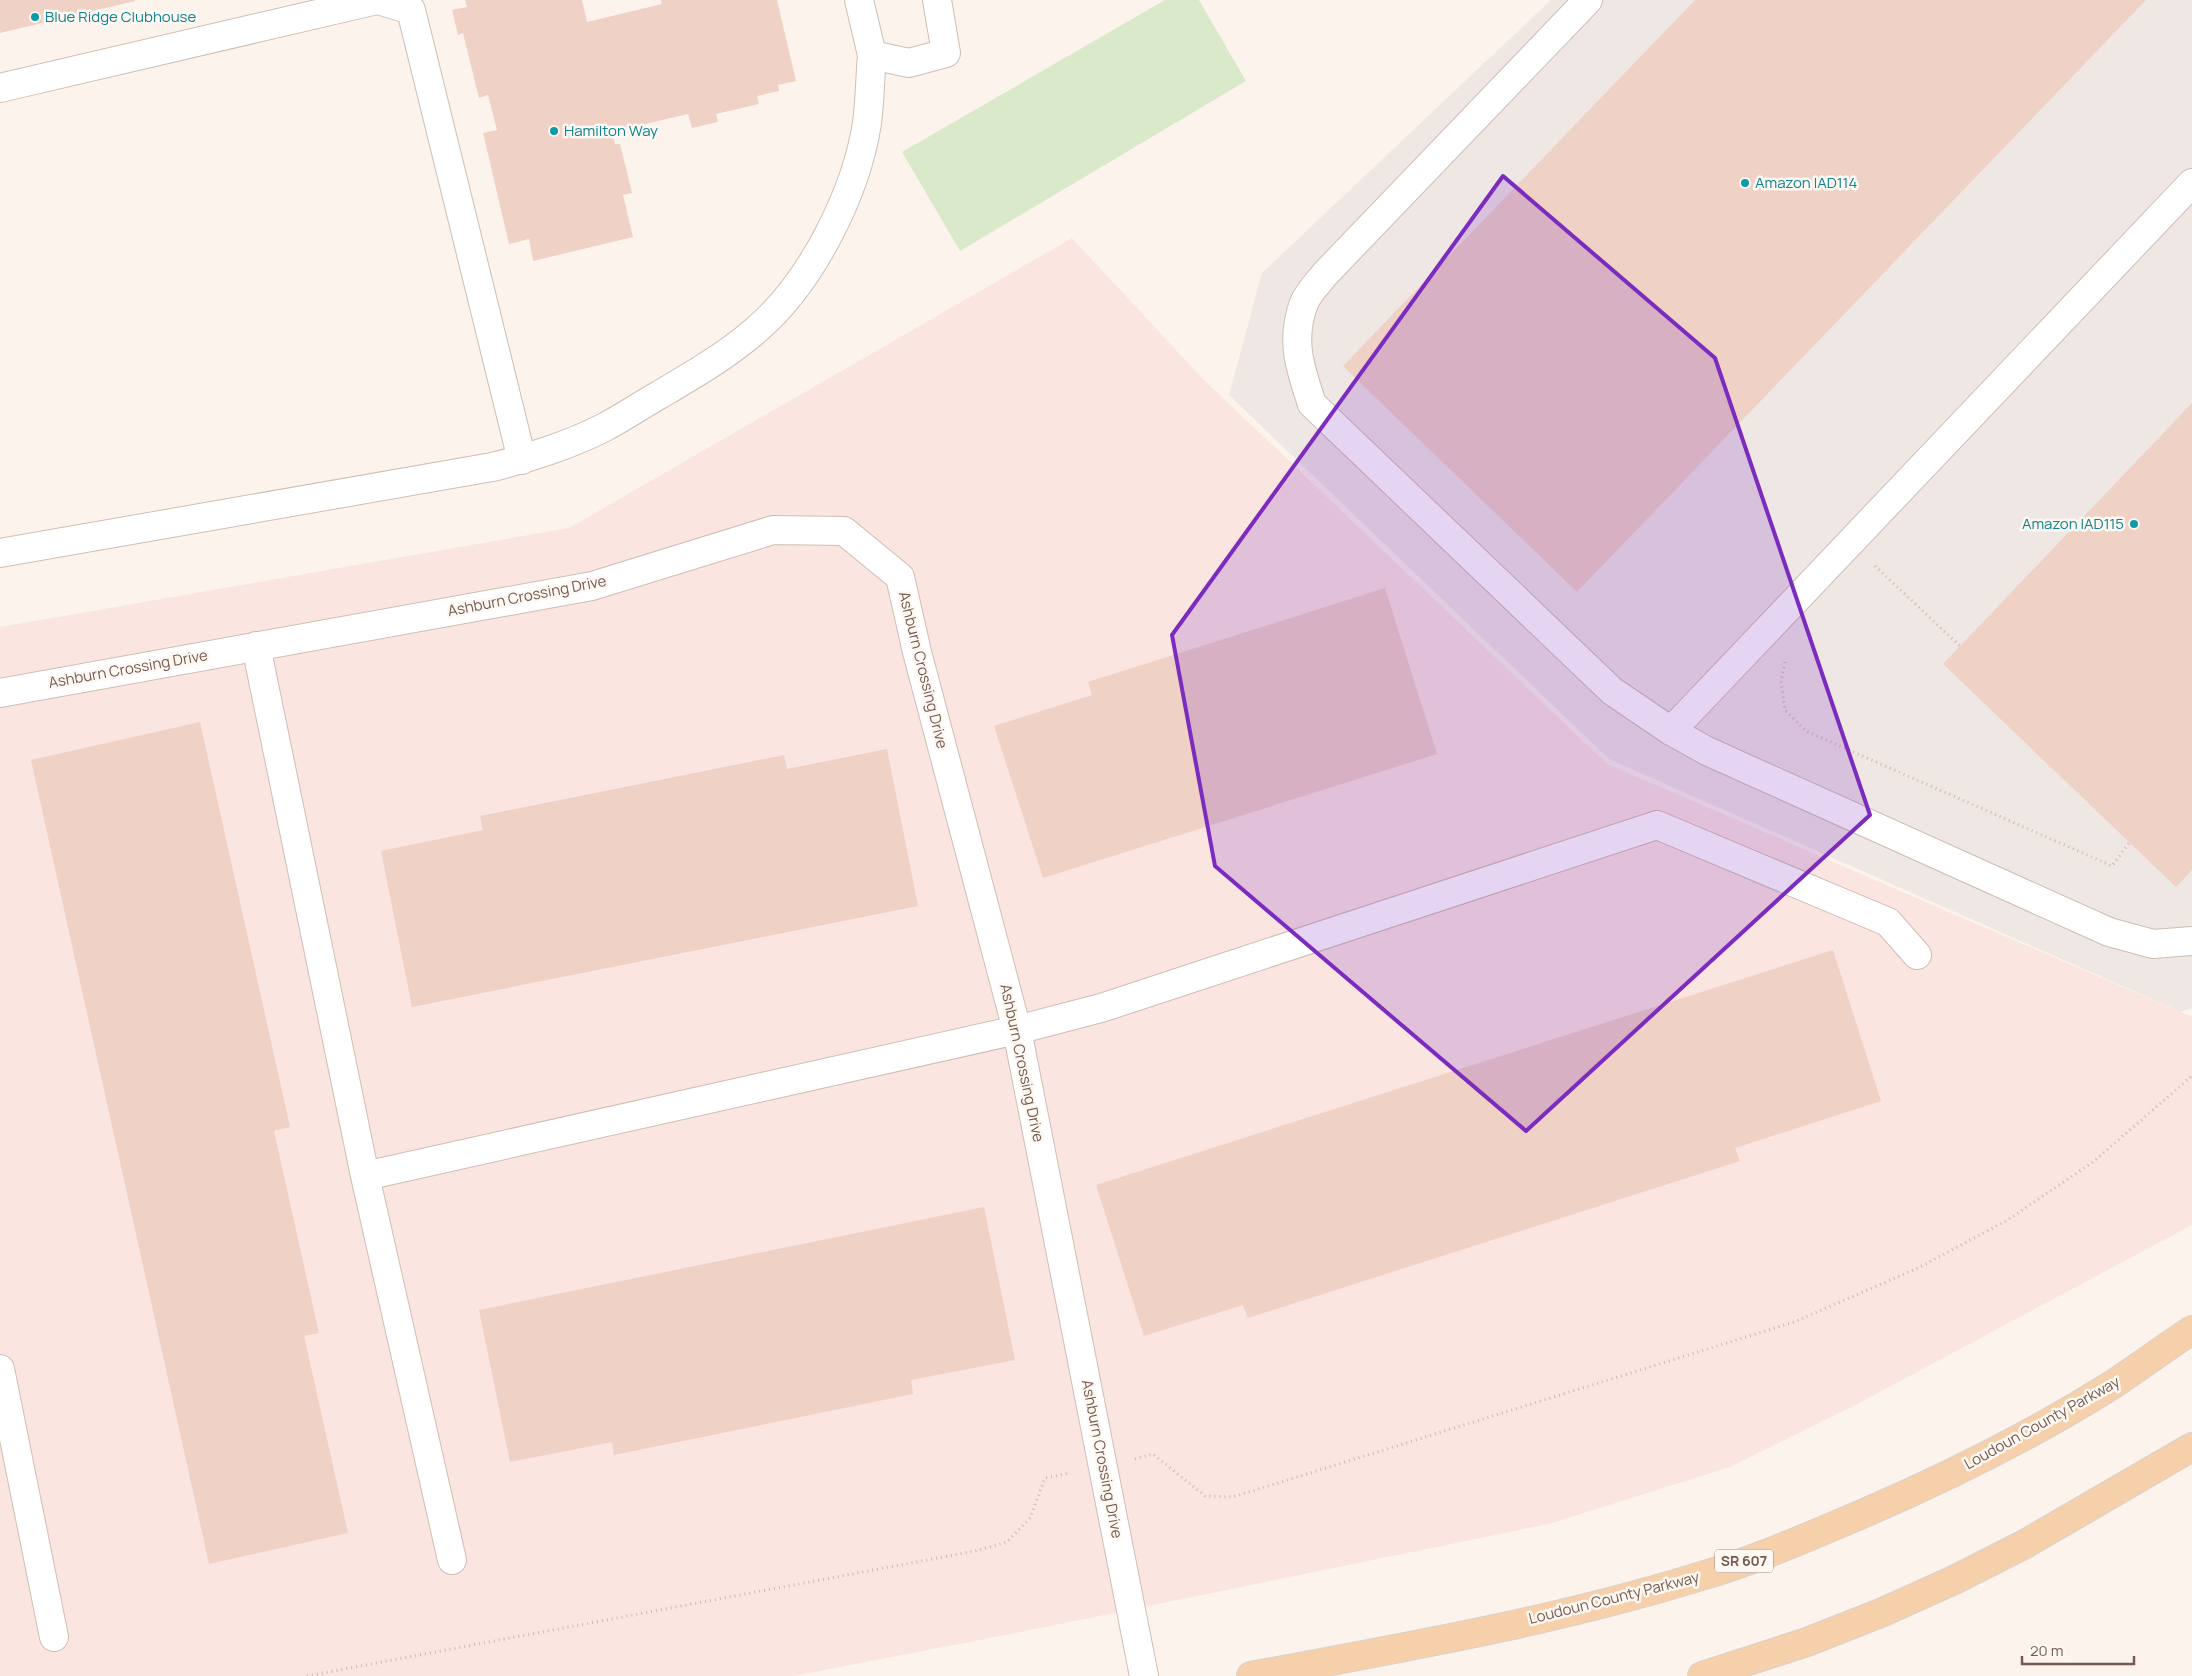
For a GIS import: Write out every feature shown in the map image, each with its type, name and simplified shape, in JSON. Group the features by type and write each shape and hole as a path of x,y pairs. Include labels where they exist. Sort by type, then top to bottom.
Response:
{"main road":[{"name":"Loudoun County Parkway","path":"1251,1676 1496,1628 1600,1604 1699,1577 1789,1545 1885,1505 1998,1451 2112,1385 2192,1330"},
{"path":"1702,1676 1807,1642 1883,1612 1954,1580 2025,1544 2192,1447"}],"street":[{"path":"0,88 378,0 411,10 522,460"},
{"path":"0,553 522,460 602,429 716,362 757,329 786,297 814,260 835,224 854,174 867,123 872,55 859,0"},
{"path":"872,55 909,63 946,53 937,0"},
{"path":"1588,0 1325,274 1305,301 1296,336 1299,364 1312,404 1612,692 1671,731 1707,751 2109,932 2153,944 2192,941"},
{"path":"1671,731 2192,183"},
{"name":"Ashburn Crossing Drive","path":"0,693 592,586 773,530 844,531 900,577 916,652 1017,1030 1144,1676"},
{"path":"256,646 365,1176 452,1560"},
{"path":"365,1176 1017,1030 1101,1008 1657,825 1888,922 1917,956"},
{"path":"0,1369 54,1637"}],"path":[{"path":"1870,561 1960,646"},
{"path":"1789,654 1781,681 1785,710 1806,731 2112,866 2129,843"},
{"path":"308,1676 975,1551 1007,1542 1030,1518 1045,1478 1153,1454 1205,1496 1233,1497 1794,1322 1918,1268 2006,1221 2093,1162 2192,1076"}],"highlighted area":[{"path":"1503,176 1715,358 1870,815 1526,1131 1215,866 1172,635"}],"shaded area":[{"path":"1551,0 2192,0 2192,1008 2181,1012 1609,759 1229,395 1262,273"},
{"path":"1072,238 1203,379 1607,764 2192,1017 2192,1225 1861,1402 1730,1467 1549,1524 1016,1633 794,1676 0,1676 0,627 569,528"}],"green space":[{"path":"1165,0 1199,0 1246,81 960,251 902,152"}],"building":[{"name":"Blue Ridge Clubhouse","path":"0,0 135,0 135,1 0,33"},
{"name":"Hamilton Way","path":"465,0 582,0 587,22 662,4 661,0 777,0 796,81 778,85 779,91 757,96 759,104 716,114 718,122 692,128 688,114 612,132 615,144 620,144 632,193 623,195 633,237 533,261 529,239 509,244 483,133 497,130 488,95 479,98 463,33 458,35 452,10 467,7"},
{"name":"Amazon IAD114","path":"1695,0 2146,0 1577,592 1343,366"},
{"name":"Amazon IAD115","path":"2192,403 2192,870 2176,887 1943,664"},
{"path":"1385,588 1437,754 1043,878 994,726 1092,695 1088,682"},
{"path":"200,722 290,1127 274,1131 319,1333 304,1336 348,1533 209,1564 31,760"},
{"path":"887,749 918,906 412,1007 381,851 483,830 480,816 784,755 787,769"},
{"path":"1833,950 1881,1101 1735,1148 1740,1161 1248,1318 1243,1305 1144,1336 1096,1185"},
{"path":"984,1207 1015,1360 911,1380 913,1394 614,1455 612,1442 510,1462 479,1310"}],"place":[{"name":"Blue Ridge Clubhouse","path":"35,17"},
{"name":"Hamilton Way","path":"554,131"},
{"name":"Amazon IAD114","path":"1745,183"},
{"name":"Amazon IAD115","path":"2134,524"}]}
